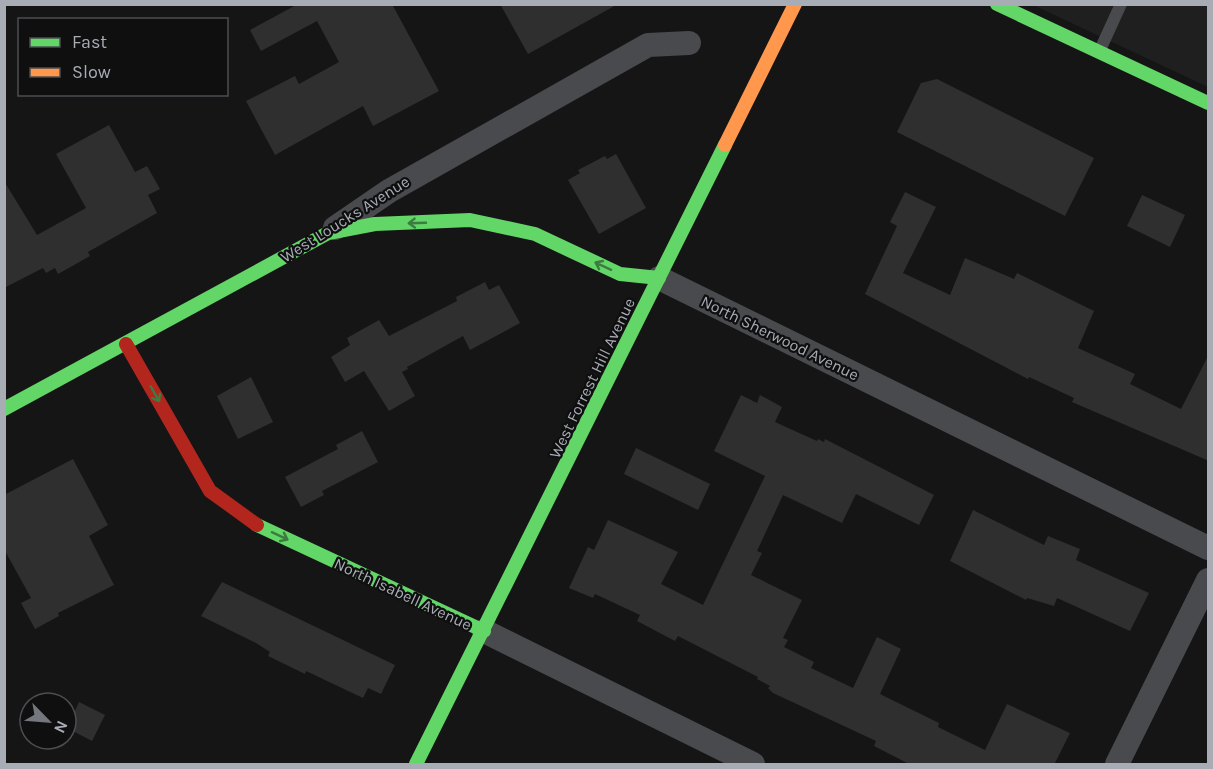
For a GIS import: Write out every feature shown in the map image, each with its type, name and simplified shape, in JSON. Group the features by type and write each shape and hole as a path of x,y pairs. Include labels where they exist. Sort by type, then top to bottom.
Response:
{"street":[{"name":"West Forrest Hill Avenue","path":"416,765 795,4"},
{"path":"997,4 1209,103"},
{"name":"West Loucks Avenue","path":"4,409 328,233 389,191 648,45 689,43"},
{"name":"North Sherwood Avenue","path":"328,233 375,224 470,220 536,234 620,274 659,278 1209,548"},
{"name":"North Isabell Avenue","path":"126,344 210,491 248,521 484,631 753,765"},
{"path":"1117,765 1209,580"}],"lane":[{"path":"1099,52 1121,4"}],"shaded area":[{"path":"1033,5 1208,5 1208,87"}],"building":[{"path":"298,4 392,4 439,91 373,126 363,106 275,155 246,101 295,76 299,84 339,62 317,21 261,51 250,30"},
{"path":"500,4 618,4 528,54"},
{"path":"937,79 1094,158 1065,216 897,132 921,83"},
{"path":"109,125 135,172 147,166 160,189 148,195 157,213 88,252 90,256 58,274 55,268 46,273 43,268 4,288 4,181 37,235 86,208 56,154"},
{"path":"616,154 646,208 599,234 568,180 580,173 578,170 605,156 607,159"},
{"path":"905,192 936,207 903,273 950,295 965,258 1014,279 1017,273 1094,311 1078,348 1135,374 1130,384 1181,409 1209,354 1209,461 1072,402 1074,398 1029,377 1028,379 865,294 897,226 890,222"},
{"path":"1142,195 1185,215 1170,247 1127,226"},
{"path":"485,282 489,290 499,285 520,323 470,350 463,336 407,367 408,369 402,372 415,396 389,411 364,371 345,382 331,357 350,345 347,338 379,320 389,336 457,301 456,297"},
{"path":"251,377 273,422 238,439 217,396"},
{"path":"741,395 757,403 760,395 782,407 775,422 817,441 818,439 824,442 825,439 934,495 919,525 856,494 842,523 783,495 757,551 762,553 751,575 802,600 783,638 788,640 784,647 814,662 811,668 853,688 877,637 901,649 880,694 939,723 938,727 985,750 1007,704 1070,733 1054,765 911,765 874,746 876,741 773,693 768,688 770,686 757,679 758,677 678,636 675,641 637,621 640,615 595,594 593,598 569,588 588,547 594,550 608,520 678,552 661,584 703,605 765,476 714,451"},
{"path":"362,431 378,462 322,491 324,495 301,507 285,477 338,449 336,445"},
{"path":"636,448 710,484 698,510 624,474"},
{"path":"73,459 108,525 89,536 114,585 58,613 59,616 35,629 21,603 31,598 4,549 4,495"},
{"path":"973,510 1044,545 1048,536 1080,549 1076,560 1149,593 1130,631 1057,598 1054,606 1027,598 1026,600 950,561"},
{"path":"222,582 395,665 381,694 368,688 363,698 306,671 305,674 268,656 270,652 256,643 201,616"},
{"path":"79,702 105,715 92,741 78,734"}],"traffic: fast":[{"path":"997,4 1208,103"},
{"path":"416,764 725,145"},
{"path":"4,409 328,233 375,224 470,220 535,234 620,274 659,278"},
{"path":"257,525 484,631"}],"traffic: slow":[{"path":"725,145 795,4"}],"traffic: jam":[{"path":"126,344 210,491 257,525"}]}
